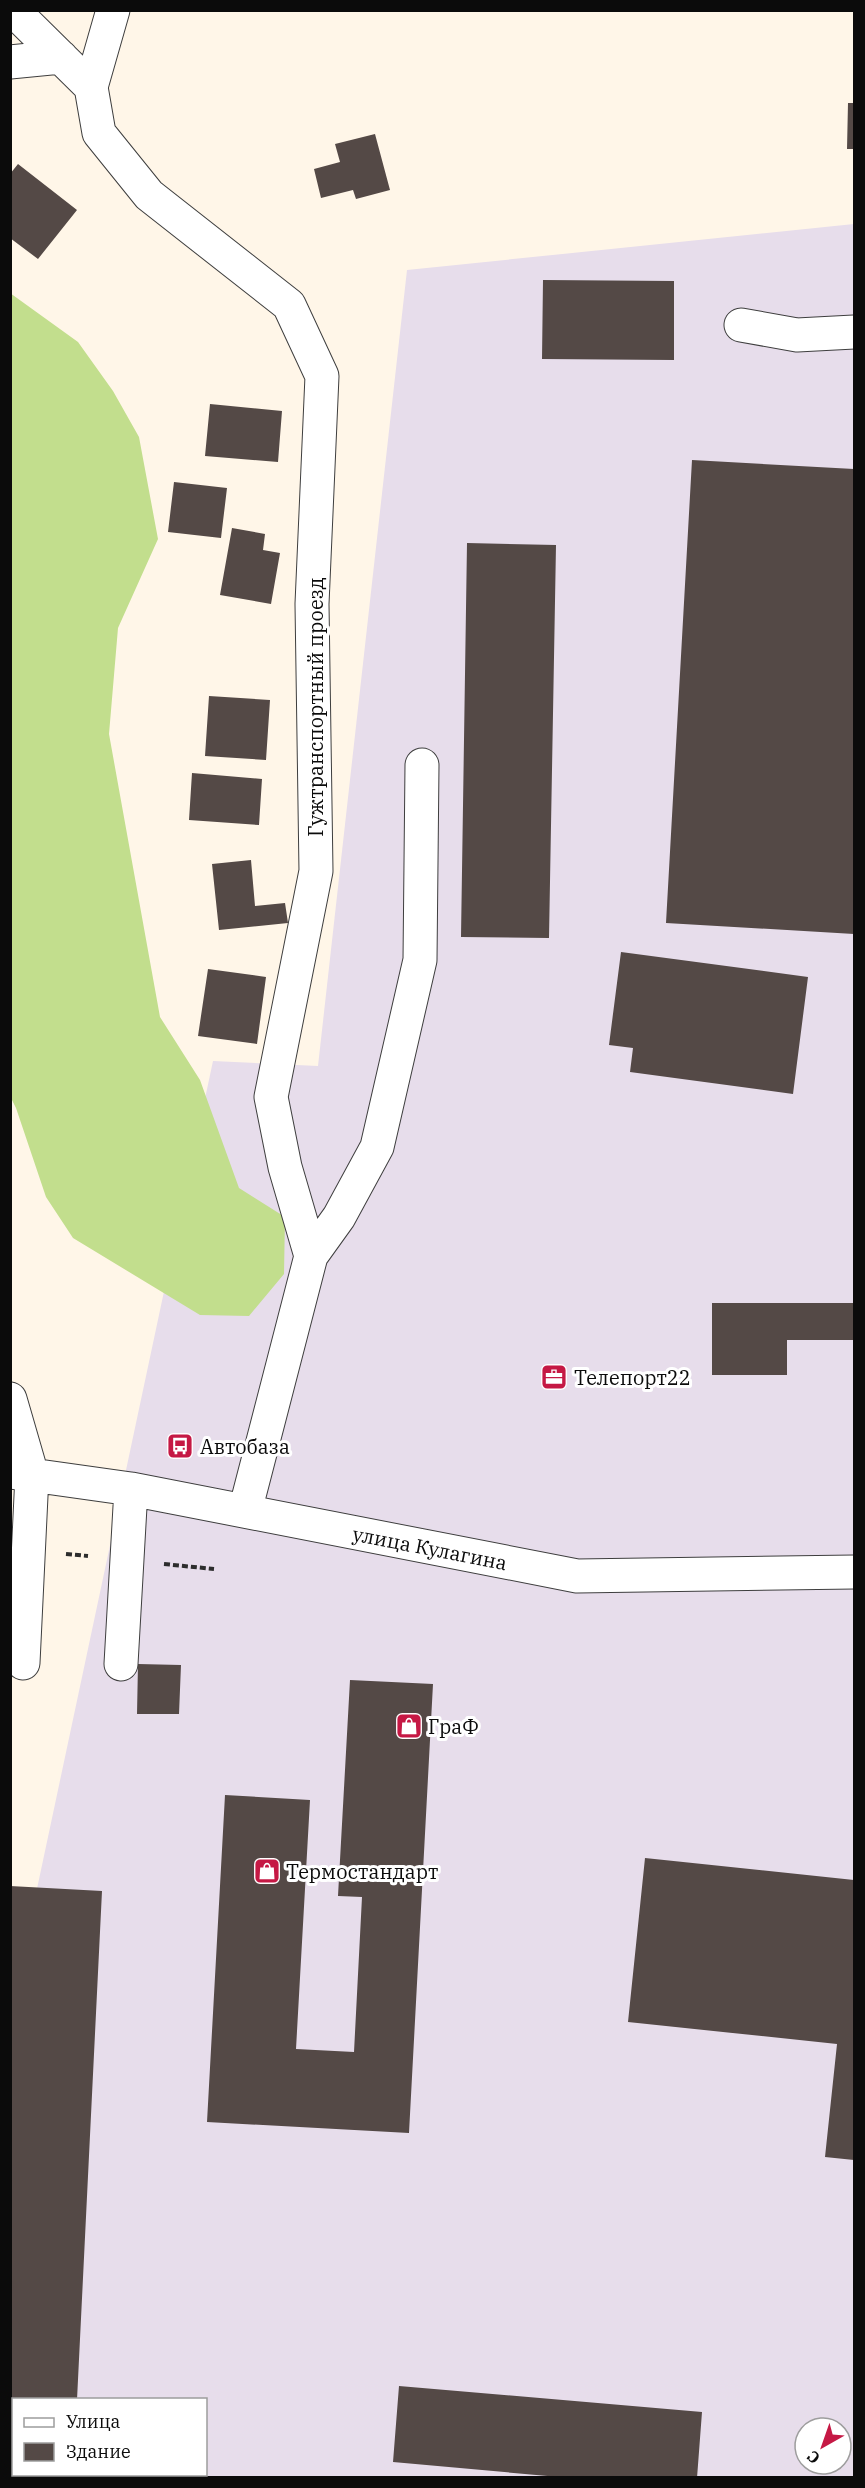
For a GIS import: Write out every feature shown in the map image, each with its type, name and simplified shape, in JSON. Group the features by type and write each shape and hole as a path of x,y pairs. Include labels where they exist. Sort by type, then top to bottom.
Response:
{"street":[{"path":"13,10 91,87 113,10"},
{"path":"10,62 61,57"},
{"name":"Гужтранспортный проезд","path":"91,87 99,133 149,195 289,305 322,376 312,604 316,871 271,1097 285,1167 311,1256"},
{"path":"741,325 797,335 855,332"},
{"path":"245,1511 311,1256 339,1217 377,1147 420,960 422,765"},
{"path":"10,1399 21,1474 23,1663"},
{"name":"улица Кулагина","path":"21,1474 131,1489 578,1576 855,1572"},
{"path":"121,1664 131,1489"}],"shaded area":[{"path":"854,224 854,2477 11,2478 11,2011 213,1061 318,1066 407,270"}],"green space":[{"path":"10,293 78,342 113,391 139,437 158,539 118,628 109,734 160,1017 200,1080 239,1188 285,1217 284,1274 249,1316 200,1315 73,1238 46,1197 11,1098"}],"building":[{"path":"848,103 854,103 854,149 847,149"},
{"path":"375,134 390,190 356,199 353,190 321,198 314,169 340,162 335,144"},
{"path":"18,164 77,210 38,259 10,238 10,174"},
{"path":"543,280 674,281 674,360 542,359"},
{"path":"210,404 282,411 278,462 205,456"},
{"path":"692,460 854,469 854,934 666,923"},
{"path":"174,482 227,488 221,538 168,532"},
{"path":"232,528 265,534 263,550 280,553 271,604 220,595"},
{"path":"467,543 556,545 549,938 461,937"},
{"path":"209,696 270,700 266,760 205,756"},
{"path":"192,773 262,779 259,825 189,820"},
{"path":"251,860 255,906 285,903 288,923 219,930 212,864"},
{"path":"621,952 808,977 793,1094 630,1072 633,1048 609,1045"},
{"path":"208,969 266,977 257,1044 198,1036"},
{"path":"712,1303 854,1303 854,1340 787,1340 787,1375 712,1375"},
{"path":"138,1664 181,1665 179,1714 137,1714"},
{"path":"350,1680 433,1684 409,2133 207,2122 225,1795 310,1800 296,2049 354,2052 362,1897 338,1896"},
{"path":"645,1858 854,1880 854,2160 825,2157 837,2044 628,2022"},
{"path":"10,1886 102,1891 77,2398 12,2398 12,2476 73,2476 73,2478 10,2478"},
{"path":"399,2386 702,2412 697,2478 570,2478 393,2462"}],"place":[{"name":"Телепорт22","path":"554,1377"},
{"name":"Автобаза","path":"180,1446"},
{"name":"ГраФ","path":"409,1726"},
{"name":"Термостандарт","path":"267,1871"}]}
